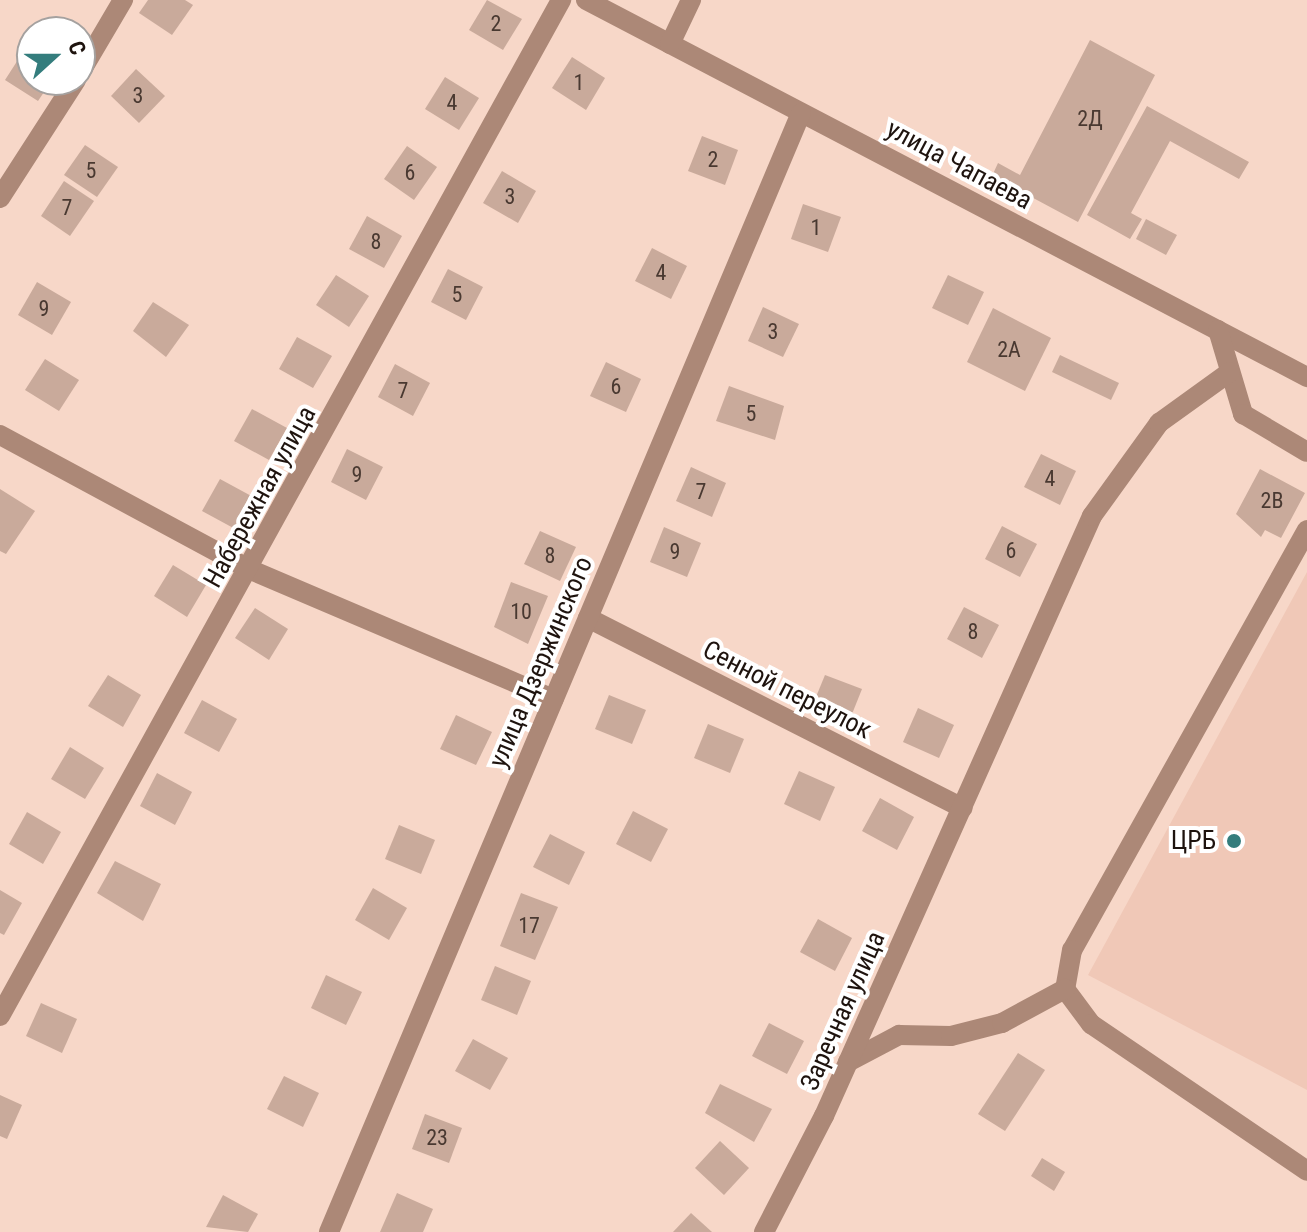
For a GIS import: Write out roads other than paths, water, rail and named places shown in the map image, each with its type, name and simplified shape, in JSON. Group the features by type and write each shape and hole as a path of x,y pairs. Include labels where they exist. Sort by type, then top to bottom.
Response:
{"street":[{"path":"96,46 123,0"},
{"name":"Набережная улица","path":"0,1016 251,570 561,0"},
{"name":"улица Чапаева","path":"586,0 1307,377"},
{"path":"670,44 691,0"},
{"path":"0,198 66,96"},
{"name":"улица Дзержинского","path":"329,1232 801,113"},
{"path":"1218,330 1243,414 1307,452"},
{"name":"Заречная улица","path":"764,1232 848,1062 1092,516 1159,423 1230,372"},
{"path":"0,435 251,570 554,699"},
{"path":"1307,530 1072,950 1065,989 1091,1024 1307,1171"},
{"name":"Сенной переулок","path":"588,618 963,808"},
{"path":"848,1062 899,1035 951,1036 1002,1023 1065,989"}],"place":[{"name":"ЦРБ","path":"1234,841"}]}
